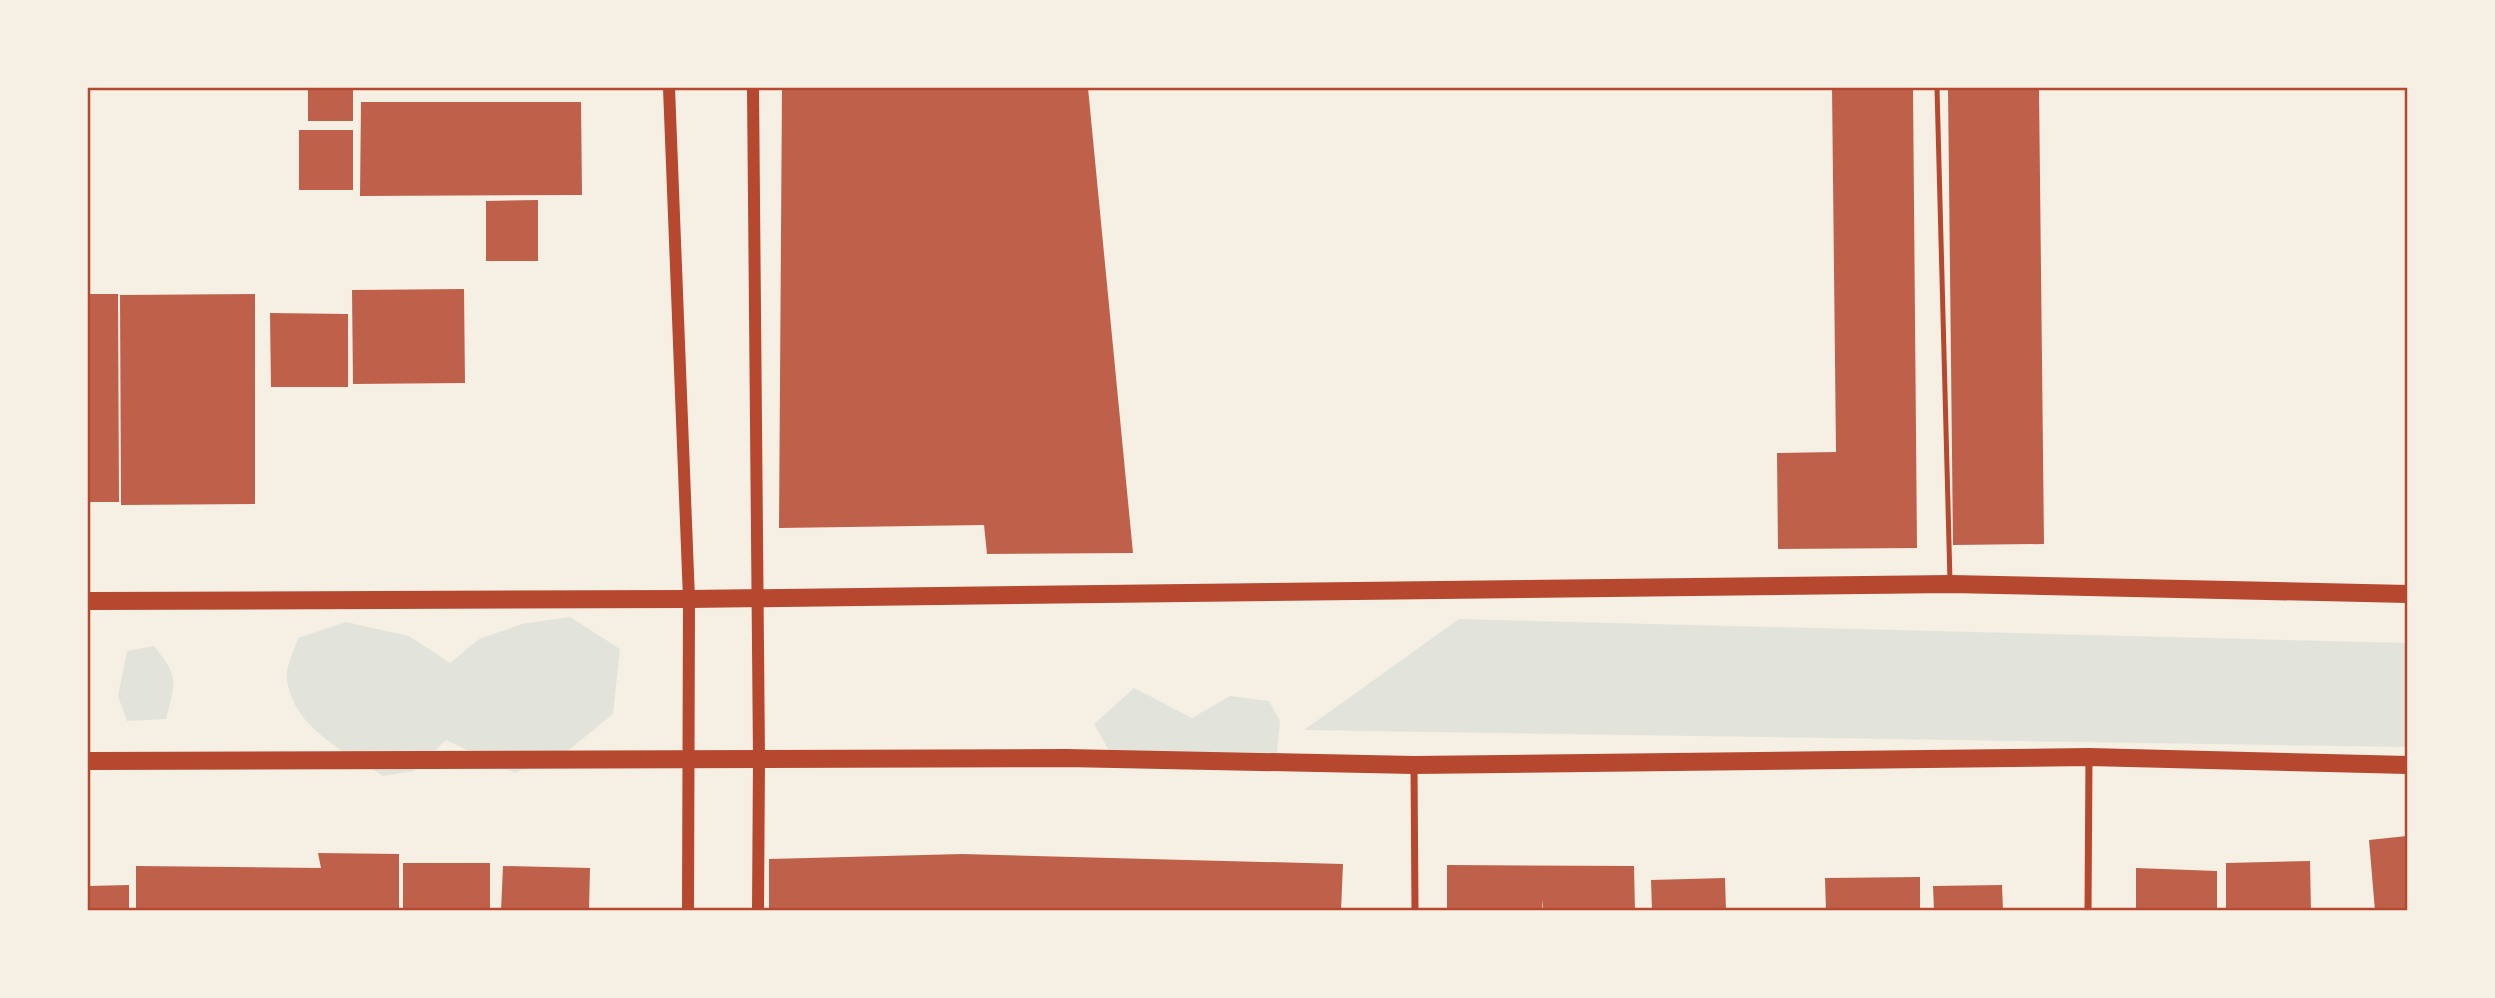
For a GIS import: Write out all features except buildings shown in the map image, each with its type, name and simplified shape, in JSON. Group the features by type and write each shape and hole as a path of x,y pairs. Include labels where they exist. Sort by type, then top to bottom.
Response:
{"main road":[{"path":"88,601 689,599 1951,584 2407,594"},
{"path":"88,761 1066,758 1414,765 2089,757 2407,765"}],"street":[{"path":"669,88 689,599 688,911"},
{"path":"753,88 760,758 758,911"},
{"path":"2088,911 2089,757"},
{"path":"1414,765 1415,911"}],"lane":[{"path":"1937,88 1951,584"}],"shaded area":[{"path":"570,617 620,649 613,714 570,749 515,773 446,740 414,771 383,776 324,737 299,712 291,697 287,675 298,638 346,622 409,636 450,663 479,639 522,624"},
{"path":"1459,619 2407,643 2407,747 1304,730"},
{"path":"154,646 168,665 173,680 166,719 127,721 118,696 127,651"},
{"path":"1134,688 1192,718 1230,696 1269,701 1280,721 1277,753 1254,757 1111,754 1094,724"}]}
